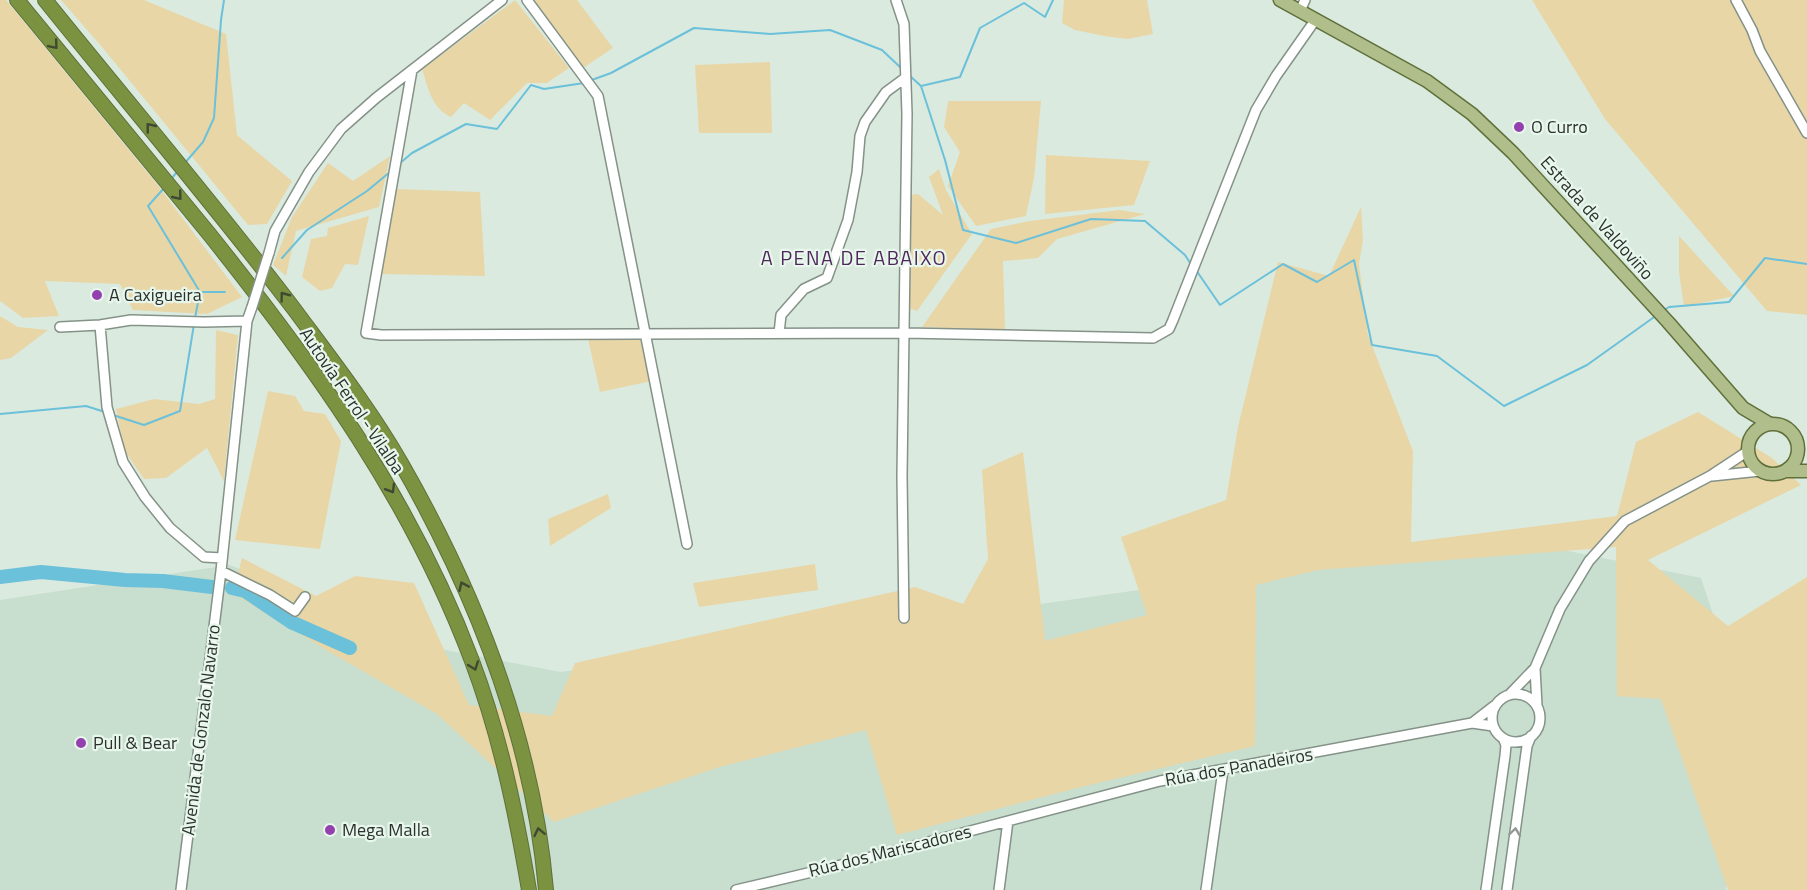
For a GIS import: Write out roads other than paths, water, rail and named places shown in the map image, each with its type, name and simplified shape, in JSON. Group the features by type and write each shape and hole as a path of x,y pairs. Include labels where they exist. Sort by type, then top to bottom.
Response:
{"highway":[{"name":"Autovía Ferrol - Vilalba","path":"17,0 252,288 355,430 398,502 441,586 473,662 490,713 510,790 529,890"},
{"name":"Autovía Ferrol - Vilalba","path":"45,0 140,113 255,259 350,384 401,462 443,541 480,623 501,678 525,764 543,851 546,890"}],"main road":[{"name":"Estrada de Valdoviño","path":"1280,0 1302,5 1316,20 1427,81 1473,114 1528,169 1743,408 1770,424"},
{"name":"Estrada de Valdoviño","path":"1743,408 1751,436"},
{"path":"1770,424 1785,427 1792,432 1796,439 1798,454 1807,471 1785,471 1777,474 1760,471 1754,466 1748,451 1751,436 1762,426 1770,424"},
{"path":"1785,471 1795,461 1798,454"}],"street":[{"name":"Avenida de Gonzalo Navarro","path":"181,890 221,571 247,321 275,231 309,172 341,129 502,0"},
{"path":"527,0 598,96 687,544"},
{"path":"896,0 904,24 907,114 902,476 904,618"},
{"path":"1736,0 1760,51 1807,133"},
{"path":"412,70 366,333 381,335 905,333 1153,338 1169,329 1256,110 1276,76 1316,20"},
{"path":"779,333 781,315 804,290 827,278 848,220 857,172 860,136 865,122 886,92 905,74"},
{"path":"60,327 100,325 131,320 247,321"},
{"path":"100,325 107,407 123,462 145,496 170,528 204,557 222,558"},
{"path":"1486,890 1506,745 1493,726 1493,711 1496,704 1510,694 1535,668 1560,609 1589,561 1626,520 1710,476 1748,451"},
{"path":"1710,476 1760,471"},
{"path":"221,571 270,595 295,611 305,597"},
{"path":"1507,890 1527,746 1539,722 1535,668"},
{"path":"1510,694 1526,695 1537,706"},
{"name":"Rúa dos Panadeiros","path":"1472,723 1496,704"},
{"name":"Rúa dos Panadeiros","path":"1008,821 1160,781 1472,723 1493,726"},
{"path":"1503,738 1517,742 1531,736"},
{"path":"1206,890 1223,770"},
{"path":"999,890 1008,821"},
{"name":"Rúa dos Mariscadores","path":"736,890 1008,821"}],"waterway":[{"path":"184,164 203,142 214,118 224,0"},
{"path":"921,86 960,77 980,28 1024,3 1045,17 1053,0"},
{"path":"589,81 611,73 694,28 770,34 830,30 882,50 901,68"},
{"path":"910,76 921,86 945,160 963,230 1016,243 1091,219 1145,221 1185,255 1192,266"},
{"path":"399,164 412,153 466,124 497,129 531,85 544,89 584,83"},
{"path":"170,180 178,171"},
{"path":"282,258 307,230 367,191 390,172"},
{"path":"165,187 148,206 200,292"},
{"path":"1664,310 1669,307 1729,302 1765,258 1807,264"},
{"path":"1196,270 1220,305 1283,264 1317,282 1354,260 1372,345 1437,356 1504,406 1587,365 1657,315"},
{"path":"195,318 200,292 225,292"},
{"path":"113,415 144,425 180,411 194,324"},
{"path":"0,414 86,406 105,412"},
{"path":"0,577 41,572 212,587"},
{"path":"232,588 245,591 291,622 350,648"}],"place":[{"name":"O Curro","path":"1519,127"},
{"name":"A Caxigueira","path":"97,295"},
{"name":"Pull & Bear","path":"81,743"},
{"name":"Mega Malla","path":"330,830"}],"district":[{"name":"A PENA DE ABAIXO","path":"854,258"}]}
